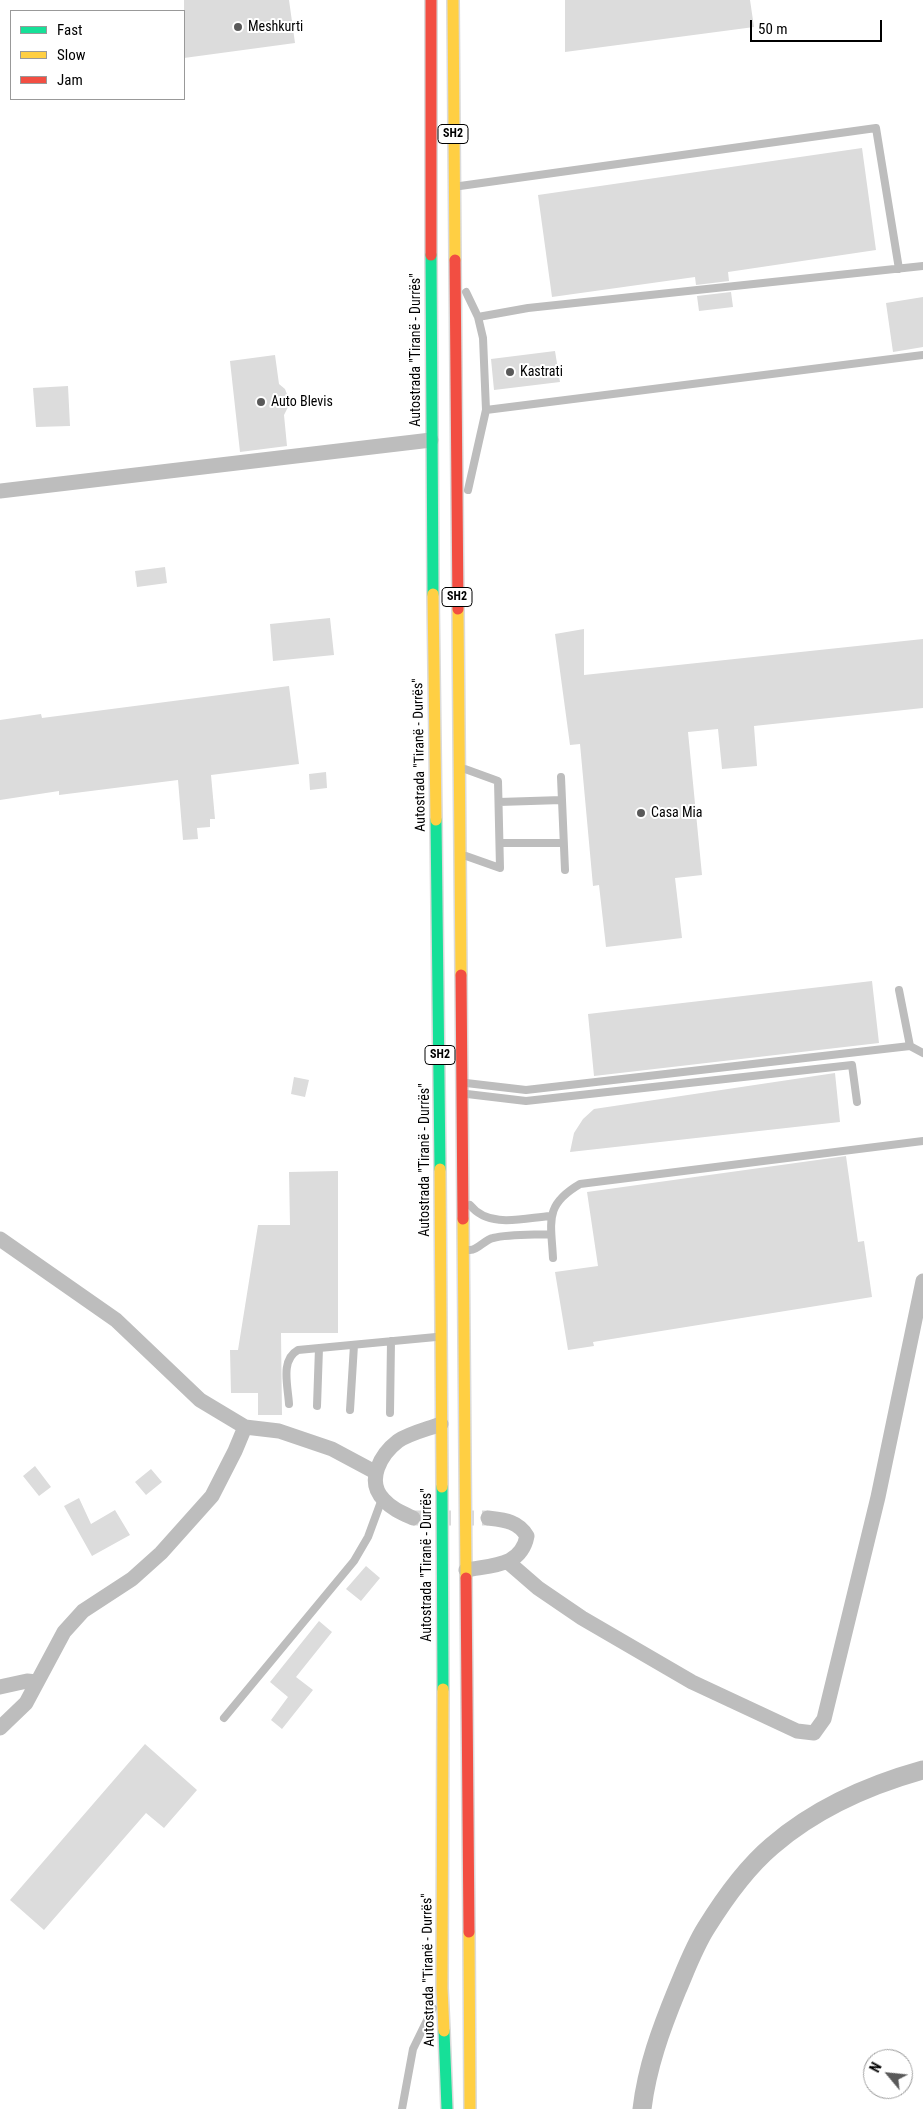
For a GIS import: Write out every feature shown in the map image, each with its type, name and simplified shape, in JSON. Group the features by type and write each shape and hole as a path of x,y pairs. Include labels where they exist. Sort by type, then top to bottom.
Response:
{"highway":[{"name":"Autostrada \"Tiranë - Durrës\"","path":"431,0 431,440 440,1098 444,1788 442,1988 447,2109"},
{"name":"SH2","path":"453,0 462,1088 461,1184 470,2109"}],"street":[{"path":"0,491 431,440"},
{"path":"0,1239 116,1320 200,1400 245,1427 278,1431 323,1446 375,1472"},
{"path":"508,1562 538,1588 582,1618 692,1682 797,1731 814,1733 824,1719 878,1497 923,1281"},
{"path":"413,1518 397,1511 382,1499 376,1485 375,1472 384,1454 400,1440 441,1424"},
{"path":"0,1728 26,1703 64,1632 83,1611 132,1579 212,1496 245,1427"},
{"path":"466,1570 508,1562 519,1555 525,1546 527,1536 521,1527 510,1521 488,1518"},
{"path":"0,1687 27,1681 37,1682"}],"lane":[{"path":"454,187 876,128 899,270"},
{"path":"478,317 528,308 923,266"},
{"path":"454,268 478,317 483,338 486,410 476,460 456,535"},
{"path":"486,410 923,355"},
{"path":"459,766 498,781 500,868 459,853"},
{"path":"561,777 564,870"},
{"path":"499,802 562,800"},
{"path":"500,843 564,843"},
{"path":"899,990 910,1046"},
{"path":"462,1088 526,1090 910,1046 923,1053"},
{"path":"462,1088 526,1101 852,1065 857,1102"},
{"path":"553,1258 550,1216 558,1201 568,1191 580,1184 923,1141"},
{"path":"461,1184 470,1207 483,1216 497,1221 550,1216"},
{"path":"462,1250 473,1250 483,1242 493,1238 552,1234"},
{"path":"289,1404 287,1360 291,1354 298,1350 440,1336"},
{"path":"390,1413 391,1341"},
{"path":"350,1410 354,1345"},
{"path":"317,1406 319,1348"},
{"path":"224,1718 354,1561 368,1538 382,1499"},
{"path":"402,2109 413,2049 442,1988"}],"building":[{"name":"Meshkurti","path":"184,0 289,0 295,43 185,58"},
{"path":"565,0 750,0 754,27 565,52"},
{"path":"862,148 876,250 728,272 729,281 696,285 695,277 552,297 538,195"},
{"path":"731,292 733,307 699,311 697,296"},
{"path":"923,297 923,347 893,352 886,303"},
{"path":"555,351 560,382 494,390 491,359"},
{"name":"Auto Blevis","path":"275,355 279,384 285,389 288,397 288,407 284,415 287,446 240,452 230,361"},
{"path":"68,386 70,426 36,427 33,388"},
{"path":"165,567 167,583 137,587 135,571"},
{"path":"330,618 334,655 273,661 270,624"},
{"path":"584,629 584,675 923,639 923,708 754,726 757,766 722,769 718,729 688,732 702,875 675,878 682,938 606,947 599,885 593,886 580,744 570,745 555,634"},
{"path":"289,686 299,764 211,775 215,819 210,819 210,827 197,828 198,839 183,840 178,780 59,795 59,791 0,800 0,720 41,714 42,718"},
{"path":"326,772 327,788 310,790 309,774"},
{"path":"872,981 879,1043 594,1076 588,1014"},
{"path":"835,1073 840,1122 570,1152 574,1133 583,1119 594,1109"},
{"path":"294,1077 309,1080 305,1097 291,1094"},
{"path":"846,1156 858,1242 864,1241 872,1297 593,1342 594,1346 568,1350 555,1272 598,1266 587,1192"},
{"path":"338,1171 338,1333 281,1333 282,1415 258,1415 258,1393 231,1393 230,1350 238,1350 258,1225 290,1225 289,1172"},
{"path":"35,1466 51,1487 39,1496 23,1476"},
{"path":"151,1469 162,1482 146,1495 135,1482"},
{"path":"79,1498 91,1524 115,1510 130,1535 92,1556 64,1506"},
{"path":"366,1566 380,1578 361,1601 346,1589"},
{"path":"319,1621 332,1632 296,1677 313,1690 282,1729 271,1720 288,1697 270,1682"},
{"path":"145,1744 197,1790 164,1828 146,1813 44,1930 10,1900"}],"waterway":[{"path":"642,2109 647,2078 655,2048 690,1958 713,1917 744,1874 772,1846 824,1810 863,1791 923,1770"}],"tunnel":[{"path":"413,1518 488,1518"}],"traffic: fast":[{"path":"431,255 433,594"},
{"path":"436,820 440,1169"},
{"path":"442,1487 443,1689"},
{"path":"444,2031 447,2109"}],"traffic: slow":[{"path":"453,0 455,260"},
{"path":"433,594 436,820"},
{"path":"458,609 461,975"},
{"path":"440,1169 442,1487"},
{"path":"463,1219 466,1578"},
{"path":"443,1689 442,1988 444,2031"},
{"path":"469,1932 470,2109"}],"traffic: jam":[{"path":"431,0 431,255"},
{"path":"455,260 458,609"},
{"path":"461,975 463,1219"},
{"path":"466,1578 469,1932"}],"place":[{"name":"Meshkurti","path":"238,27"},
{"name":"Kastrati","path":"510,372"},
{"name":"Auto Blevis","path":"261,402"},
{"name":"Casa Mia","path":"641,813"}]}
